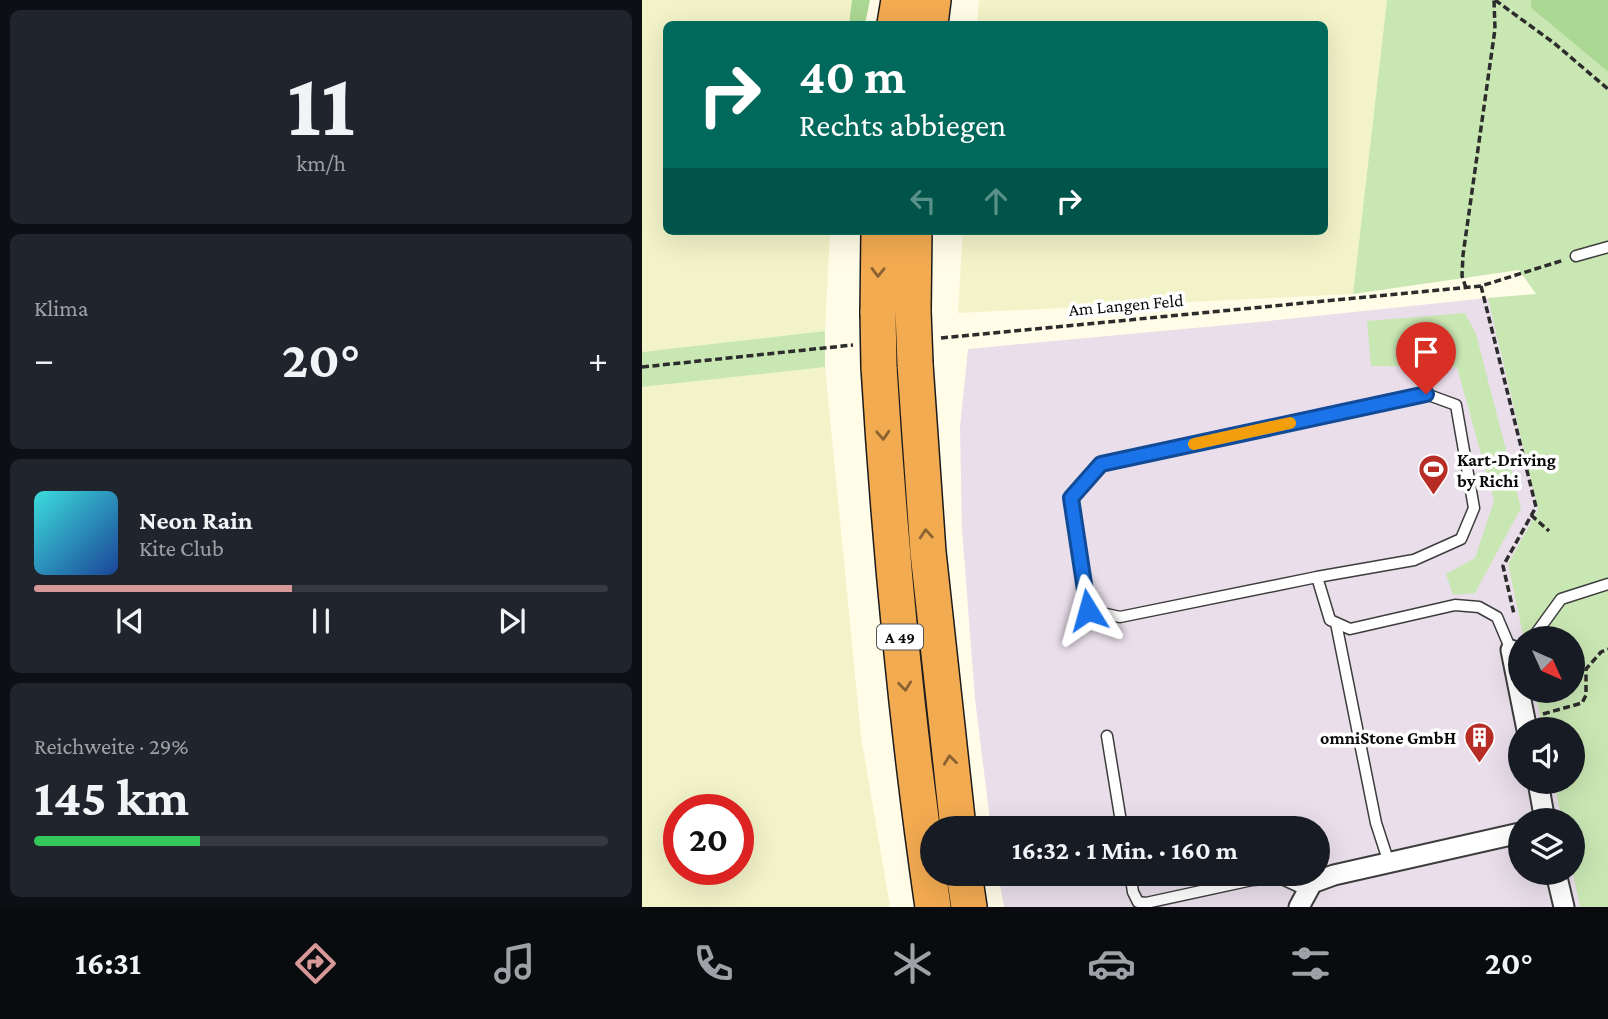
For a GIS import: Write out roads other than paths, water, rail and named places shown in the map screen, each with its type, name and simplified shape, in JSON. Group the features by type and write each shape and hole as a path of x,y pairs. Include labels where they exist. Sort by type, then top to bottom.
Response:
{"highway":[{"path":"896,21 899,0"},
{"path":"930,21 933,0"},
{"name":"A 49","path":"879,235 878,313 870,356 900,641 933,907"},
{"name":"A 49","path":"914,235 928,552 957,816"},
{"path":"966,886 969,907"}],"street":[{"path":"1303,899 1312,883 1334,875 1508,836"},
{"path":"1559,885 1564,907"}],"lane":[{"path":"1576,256 1608,247"},
{"path":"1426,394 1456,405 1474,508 1461,539 1414,560 1317,577 1120,617 1088,610 1071,498 1101,464 1426,394"},
{"path":"1317,577 1330,620 1350,629 1455,605 1479,607 1497,617 1508,642"},
{"path":"1541,626 1561,599 1608,584"},
{"path":"1336,623 1376,823 1389,863"},
{"path":"1107,736 1120,816"},
{"path":"1132,886 1138,902 1146,903 1224,886"},
{"path":"1289,886 1303,899"}],"place":[{"name":"Kart-Driving by Richi","path":"1434,497"},
{"name":"omniStone GmbH","path":"1479,765"}]}
